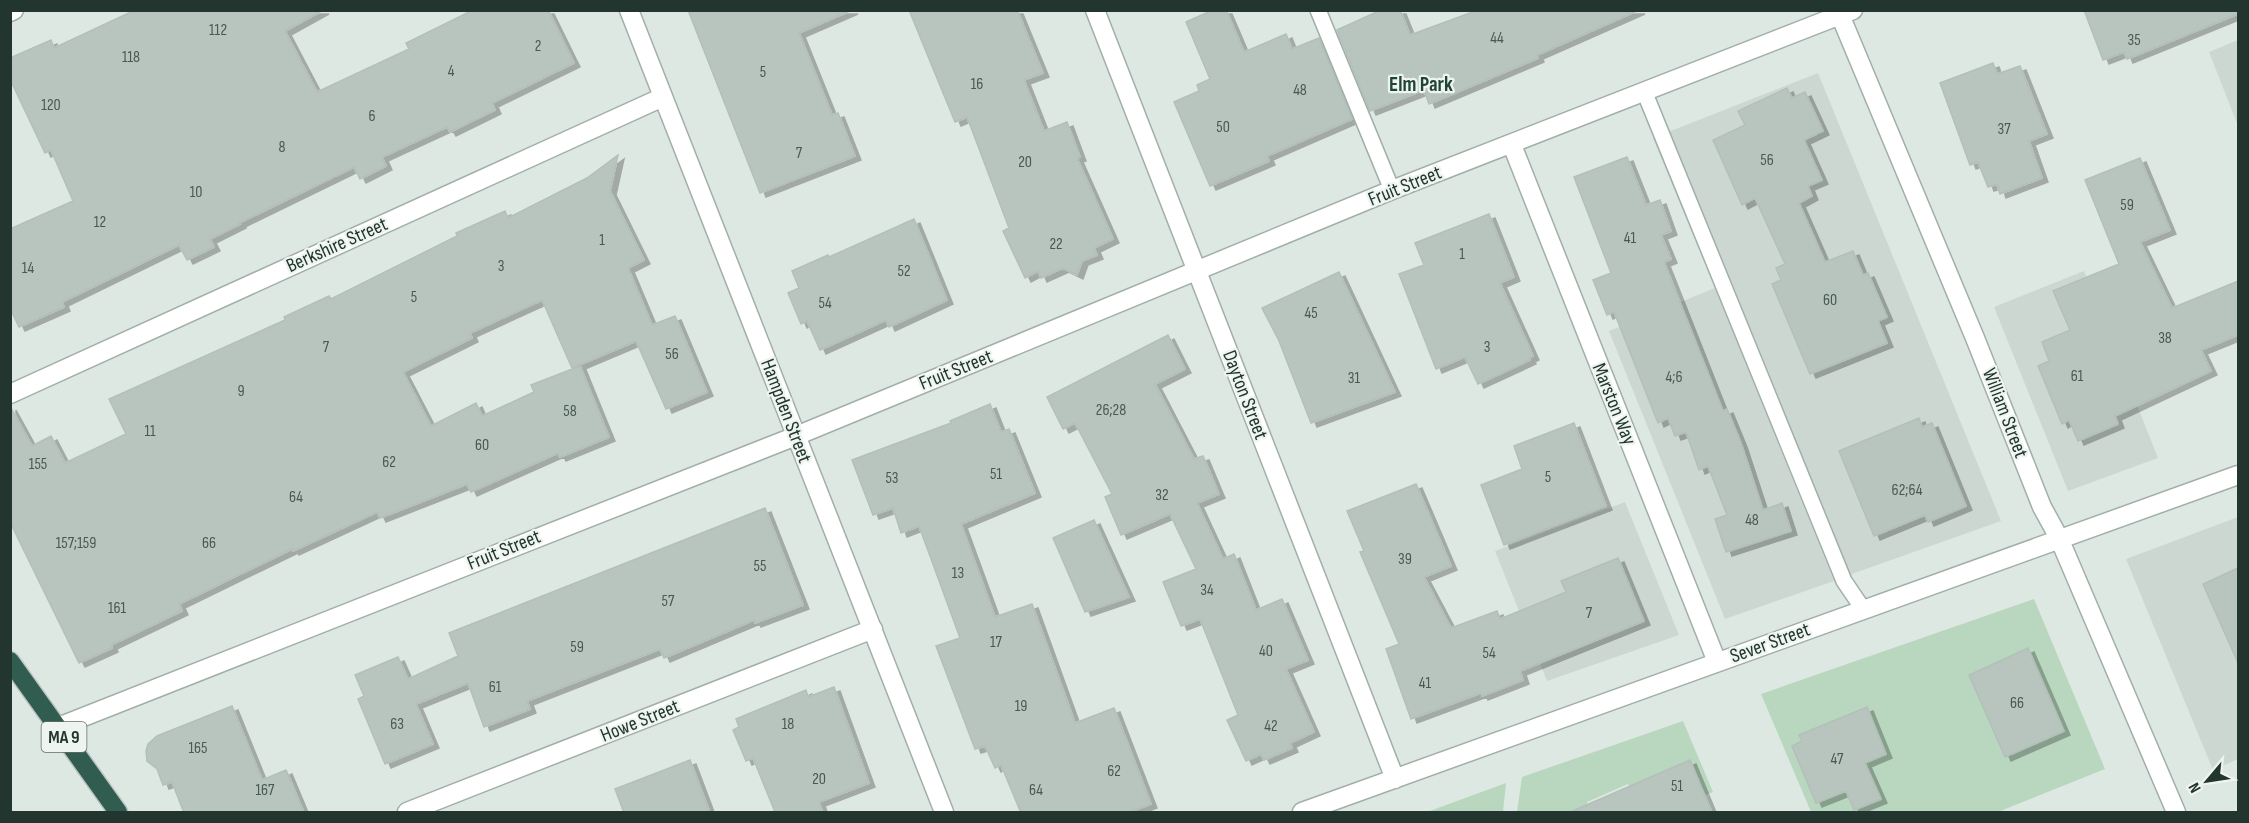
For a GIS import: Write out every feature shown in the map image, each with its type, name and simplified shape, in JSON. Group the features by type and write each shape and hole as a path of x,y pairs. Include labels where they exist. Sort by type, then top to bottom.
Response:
{"highway":[{"name":"MA 9","path":"10,661 118,813"}],"street":[{"name":"Hampden Street","path":"629,10 944,813"},
{"name":"Dayton Street","path":"1095,10 1395,778"},
{"name":"Fruit Street","path":"58,727 796,435 1392,190 1512,145 1844,12"},
{"name":"William Street","path":"1844,12 2042,507 2059,538 2176,813"},
{"name":"Berkshire Street","path":"10,394 663,97"},
{"name":"Marston Way","path":"1512,145 1717,662"},
{"name":"Sever Street","path":"1302,813 2238,475"},
{"name":"Howe Street","path":"407,813 873,629"}],"lane":[{"path":"1318,10 1392,190"},
{"path":"1644,91 1844,581 1863,609"}],"shaded area":[{"path":"2238,40 2238,126 2209,52"},
{"path":"1818,73 2001,521 1849,575 1713,247 1700,252 1653,138"},
{"path":"2084,271 2158,458 2068,491 1994,307"},
{"path":"1715,288 1834,581 1725,619 1609,331"},
{"path":"1625,502 1679,635 1547,681 1495,551"},
{"path":"2238,517 2238,759 2213,770 2126,559"}],"green space":[{"path":"2034,599 2105,769 1998,812 1811,812 1761,694"},
{"path":"1683,721 1713,792 1705,795 1690,760 1633,795 1628,784 1587,802 1589,812 1517,812 1522,777"},
{"path":"1506,783 1503,812 1427,812"}],"building":[{"path":"135,10 323,10 285,31 317,92 409,49 406,43 473,10 548,10 574,63 492,103 495,110 450,132 447,127 382,157 386,166 360,179 354,167 210,239 214,247 187,260 179,245 62,302 64,307 19,327 10,308 10,229 73,201 51,150 45,153 10,79 10,58 51,40 54,48"},
{"path":"688,10 852,10 799,33 832,115 838,113 855,156 760,193"},
{"path":"909,10 1017,10 1043,73 1024,80 1044,131 1067,122 1080,157 1077,158 1113,239 1094,248 1097,255 1082,261 1077,275 1063,268 1041,278 1038,271 1025,278 1003,231 1009,228 967,117 955,122"},
{"path":"1213,10 1226,10 1244,52 1286,34 1292,49 1319,38 1352,119 1267,156 1269,161 1210,186 1174,102 1199,91 1197,85 1210,79 1186,22"},
{"path":"1381,10 1400,10 1410,35 1478,10 1639,10 1537,55 1538,58 1429,104 1424,90 1370,111 1337,30"},
{"path":"2084,10 2238,10 2238,14 2127,59 2124,52 2103,60"},
{"path":"1993,63 1997,74 2020,66 2047,134 2029,141 2042,178 2000,194 1997,184 1988,187 1978,162 1970,165 1940,83"},
{"path":"1787,88 1792,98 1805,92 1823,131 1804,140 1822,180 1808,186 1812,196 1799,203 1825,262 1853,251 1863,275 1868,273 1887,317 1878,321 1887,343 1810,374 1772,284 1781,280 1776,268 1785,264 1755,198 1742,205 1713,140 1745,125 1738,111"},
{"path":"618,155 610,191 644,260 628,268 652,325 675,316 707,392 666,409 636,341 572,368 542,300 470,333 472,338 403,372 431,426 476,403 482,416 534,392 531,385 580,366 609,437 560,457 558,453 471,492 467,484 380,518 377,512 293,551 292,549 179,604 182,611 79,663 10,522 10,406 32,446 51,436 65,463 126,434 109,399 285,320 284,317 329,296 331,299 457,236 456,233 505,211 508,218 587,178"},
{"path":"1627,157 1646,205 1660,200 1671,231 1661,235 1671,259 1664,262 1723,411 1727,409 1741,443 1763,510 1782,503 1791,531 1726,552 1715,519 1727,515 1708,466 1699,470 1686,432 1675,436 1668,418 1658,423 1614,312 1607,315 1593,280 1611,273 1574,177"},
{"path":"2140,158 2170,230 2140,242 2172,308 2238,281 2238,335 2201,350 2211,371 2115,416 2118,424 2078,441 2069,420 2062,424 2038,366 2049,361 2042,342 2070,330 2053,291 2119,264 2085,180"},
{"path":"1489,214 1514,277 1500,283 1533,356 1529,358 1530,360 1478,384 1465,357 1436,369 1399,274 1424,265 1415,243"},
{"path":"914,219 947,300 889,327 886,320 820,350 807,321 801,324 788,293 799,288 792,271"},
{"path":"1339,272 1395,392 1311,423 1279,341 1262,308"},
{"path":"1168,335 1185,369 1155,384 1194,459 1203,456 1219,494 1197,503 1223,559 1234,554 1256,610 1282,599 1308,660 1286,669 1314,732 1290,743 1292,748 1264,760 1261,754 1246,761 1227,720 1238,715 1200,619 1181,626 1163,582 1196,569 1170,514 1121,535 1105,497 1112,494 1075,423 1063,429 1047,397"},
{"path":"990,404 1001,432 1009,429 1035,493 961,524 995,617 1032,604 1075,723 1114,708 1151,804 1127,813 1021,813 1001,765 995,768 985,746 975,749 936,646 960,638 919,526 901,533 893,508 873,515 852,460 951,423 950,421"},
{"path":"1919,418 1922,427 1932,423 1966,506 1928,522 1925,515 1874,536 1839,451"},
{"path":"1574,423 1606,506 1504,545 1481,485 1522,469 1514,446"},
{"path":"1416,484 1451,566 1424,577 1451,628 1497,611 1500,619 1566,592 1561,581 1618,558 1644,621 1520,671 1523,680 1411,719 1386,649 1399,644 1360,552 1364,551 1347,511"},
{"path":"765,508 803,605 755,623 754,620 664,658 660,649 527,701 530,709 484,727 468,683 416,704 433,744 385,764 358,699 364,696 355,675 398,657 408,679 458,656 449,633"},
{"path":"1094,520 1129,597 1085,612 1053,538"},
{"path":"2238,568 2238,663 2203,584"},
{"path":"2028,648 2064,731 2005,757 1969,675"},
{"path":"834,687 869,783 819,802 823,813 775,812 753,758 746,761 733,730 739,727 736,719 806,690 808,697"},
{"path":"232,706 262,780 286,770 304,813 184,813 172,782 163,785 157,769 147,761 148,744 157,736"},
{"path":"1867,707 1886,754 1865,763 1881,799 1854,810 1846,791 1816,803 1792,746 1802,741 1799,735"},
{"path":"690,760 710,813 624,813 615,789"},
{"path":"1690,760 1712,813 1568,813"}],"district":[{"name":"Elm Park","path":"1421,84"}]}
